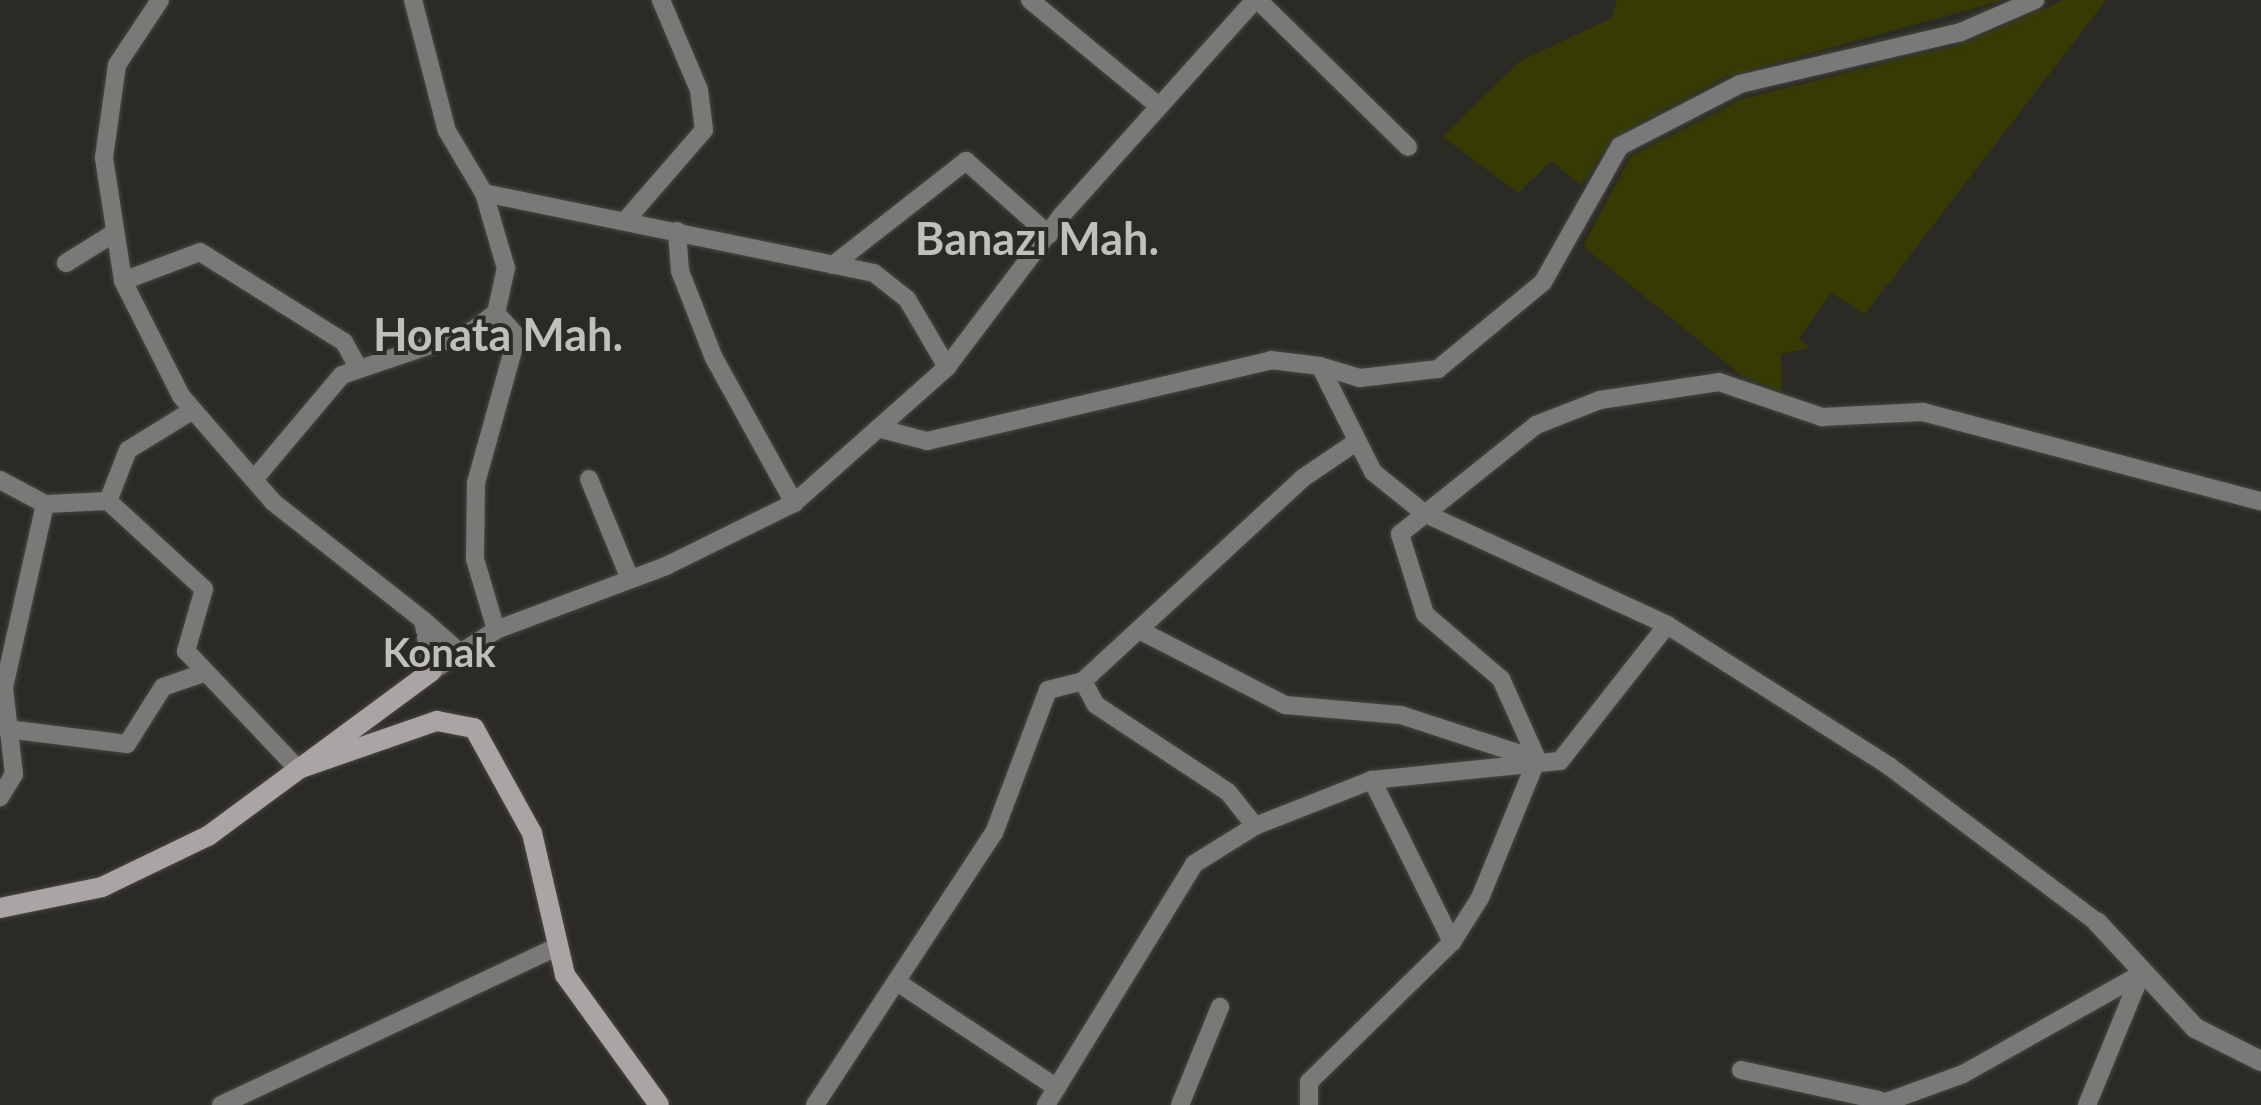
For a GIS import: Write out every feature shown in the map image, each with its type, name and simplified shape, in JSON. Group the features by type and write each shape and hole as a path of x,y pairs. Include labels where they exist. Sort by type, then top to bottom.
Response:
{"main road":[{"path":"0,908 119,878 208,836 432,671"},
{"path":"298,768 437,721 474,728 532,833 554,948 659,1105"}],"street":[{"path":"160,0 117,64 104,158 111,235 123,282 193,410 286,514 457,650"},
{"path":"256,476 342,375 472,331 496,313 506,268 484,193 447,131 413,0"},
{"path":"626,220 704,130 699,90 661,0"},
{"path":"1030,0 1156,104"},
{"path":"432,671 457,650 496,630 630,579 794,504 947,368 1049,234 1156,104 1256,0 1408,147"},
{"path":"882,429 926,442 1271,360 1320,366 1360,378 1438,369 1542,282 1620,146 1740,84 1961,32 2035,0"},
{"path":"832,264 966,161 1049,234"},
{"path":"484,193 874,273 907,299 947,368"},
{"path":"678,231 680,272 714,358 794,504"},
{"path":"66,263 111,235"},
{"path":"123,282 200,252 344,342 359,370"},
{"path":"496,313 518,336 476,483 475,559 496,630"},
{"path":"1320,366 1373,472 1424,513 1667,625 1890,766 2097,922 2195,1028 2261,1060"},
{"path":"1309,1105 1309,1082 1452,942 1480,898 1537,759 1501,679 1425,614 1400,534 1536,425 1600,400 1719,382 1822,417 1923,412 2261,500"},
{"path":"108,502 128,450 193,410"},
{"path":"815,1105 900,984 994,833 1048,690 1083,681 1303,478 1356,442"},
{"path":"589,479 630,579"},
{"path":"0,480 45,504 108,502 204,589 186,651 200,674 298,768"},
{"path":"0,797 14,774 4,688 45,504"},
{"path":"423,620 432,671"},
{"path":"1046,1105 1194,864 1256,826 1372,780 1537,759 1560,761 1667,625"},
{"path":"1141,631 1285,705 1401,715 1537,759"},
{"path":"7,729 127,744 162,687 200,674"},
{"path":"1083,681 1096,705 1228,792 1256,826"},
{"path":"1372,780 1452,942"},
{"path":"221,1105 554,948"},
{"path":"1741,1070 1879,1102 1963,1074 2141,974"},
{"path":"2087,1105 2141,974"},
{"path":"900,984 1057,1088"},
{"path":"1180,1105 1220,1006"}],"green space":[{"path":"1617,0 2004,0 1725,77 1613,137 1581,186 1552,161 1518,193 1443,137 1520,61 1612,18"},
{"path":"2064,0 2106,0 1865,314 1831,293 1799,338 1810,348 1781,354 1782,391 1742,376 1583,246 1631,156 1742,99 1963,44"}],"district":[{"name":"Banazı Mah.","path":"1037,239"},
{"name":"Horata Mah.","path":"498,335"},
{"name":"Konak","path":"439,652"}]}
